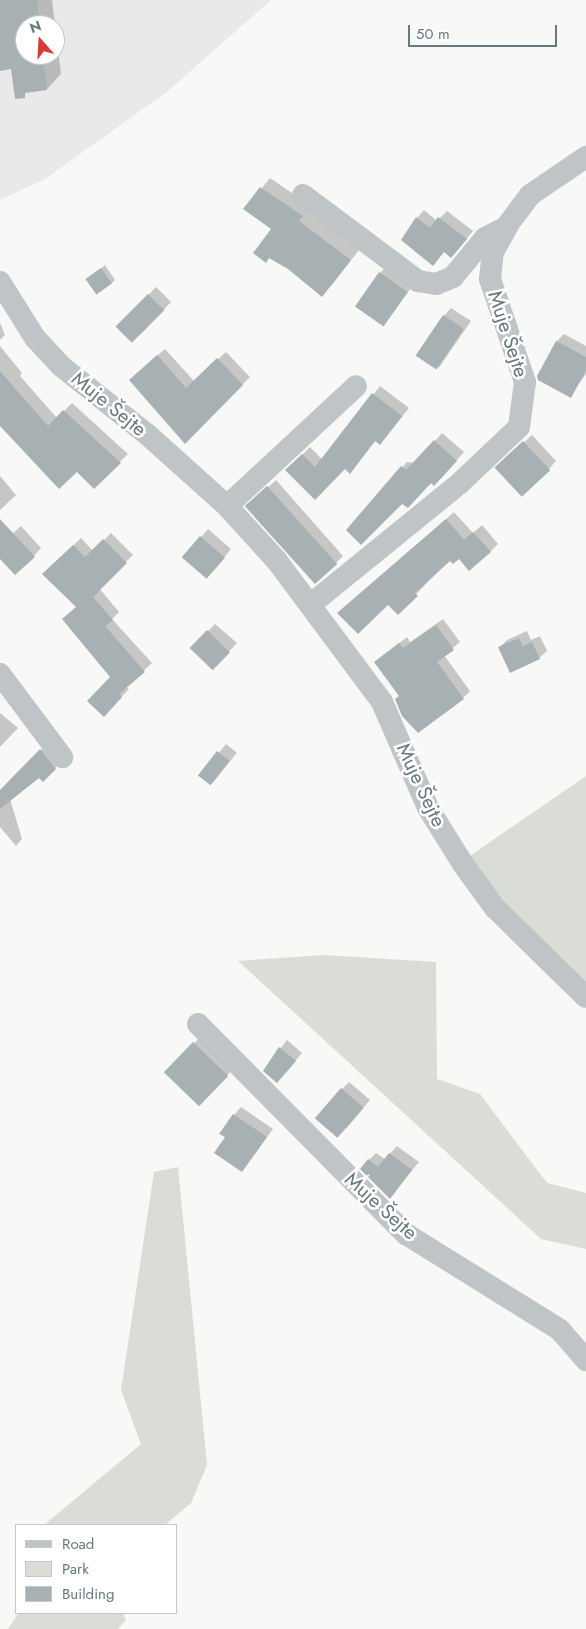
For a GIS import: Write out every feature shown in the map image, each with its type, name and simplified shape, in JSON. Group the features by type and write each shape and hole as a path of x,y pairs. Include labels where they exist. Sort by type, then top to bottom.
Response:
{"street":[{"name":"Muje Šejte","path":"310,605 460,482 519,427 526,382 490,279 492,252 506,228 530,195 586,158"},
{"path":"304,195 418,281 436,284 453,277 485,238 506,228"},
{"name":"Muje Šejte","path":"0,282 35,338 61,366 149,436 227,506 277,561 382,702 428,808 463,864 495,908 586,997"},
{"path":"227,506 356,386"},
{"path":"0,674 62,757"},
{"name":"Muje Šejte","path":"198,1024 406,1234 560,1330 586,1360"}],"shaded area":[{"path":"0,0 271,0 168,91 45,179 0,200"}],"green space":[{"path":"586,776 586,986 505,905 467,858"},
{"path":"323,955 436,962 437,1079 480,1094 547,1183 586,1193 586,1249 541,1239 238,961"},
{"path":"178,1167 207,1465 191,1503 166,1524 45,1524 141,1444 121,1390 154,1172"},
{"path":"18,1614 123,1614 126,1620 118,1629 8,1629"}],"building":[{"path":"0,0 37,0 39,15 15,15 15,65 44,65 47,90 25,93 25,98 15,99 11,69 0,71"},
{"path":"260,187 303,216 299,221 351,260 322,297 288,269 269,258 266,263 253,253 271,229 243,209"},
{"path":"416,217 430,228 438,217 467,239 451,258 444,252 433,266 401,240"},
{"path":"101,268 112,284 96,294 85,279"},
{"path":"379,272 408,292 384,326 355,306"},
{"path":"148,294 164,310 132,343 115,327"},
{"path":"443,315 464,329 436,370 416,356"},
{"path":"556,341 586,357 586,370 571,398 538,380 537,376"},
{"path":"157,355 186,388 217,358 243,385 185,444 129,380"},
{"path":"0,371 48,426 63,410 121,463 94,489 77,472 59,489 0,426"},
{"path":"372,393 402,416 380,445 375,441 350,474 345,469 315,500 285,470 302,454 315,467"},
{"path":"434,440 457,461 434,486 431,483 408,508 402,504 361,545 346,530 401,466 406,470"},
{"path":"523,441 550,470 522,497 494,468"},
{"path":"267,486 337,564 315,584 245,506"},
{"path":"0,519 35,557 15,575 0,559"},
{"path":"446,519 464,540 473,532 491,552 469,571 459,559 453,564 450,561 415,593 418,596 398,615 388,605 358,634 337,613"},
{"path":"200,536 225,558 207,579 182,557"},
{"path":"103,539 127,563 93,597 113,620 105,626 145,672 119,694 122,697 104,717 87,701 110,677 62,619 76,607 42,574 73,545 85,557"},
{"path":"436,625 454,650 437,662 464,699 418,733 402,716 395,699 399,696 374,662 399,643 403,648"},
{"path":"207,630 230,652 213,670 190,648"},
{"path":"519,638 523,646 532,642 540,659 510,673 498,647"},
{"path":"40,749 56,769 43,782 39,778 0,809 0,790"},
{"path":"217,751 230,761 211,785 198,775"},
{"path":"193,1042 228,1076 199,1106 164,1072"},
{"path":"279,1047 296,1061 277,1083 263,1071"},
{"path":"341,1088 364,1108 337,1138 315,1118"},
{"path":"233,1114 267,1137 242,1172 214,1153 225,1137 219,1134"},
{"path":"389,1153 412,1170 390,1199 360,1169 368,1159 378,1167"}]}
